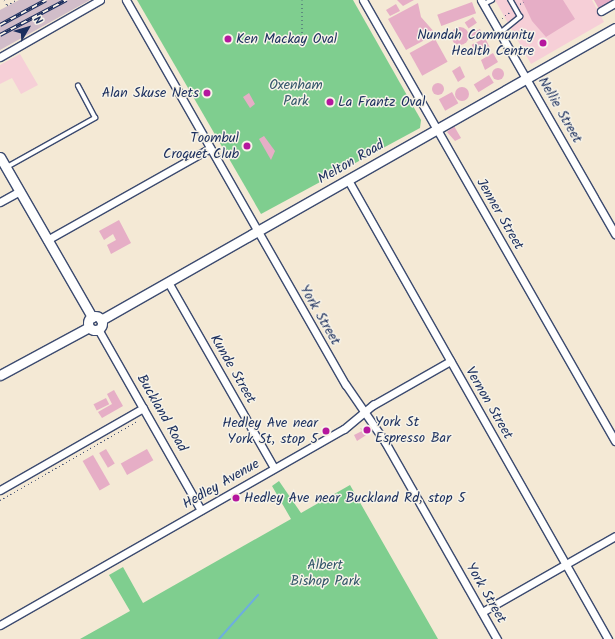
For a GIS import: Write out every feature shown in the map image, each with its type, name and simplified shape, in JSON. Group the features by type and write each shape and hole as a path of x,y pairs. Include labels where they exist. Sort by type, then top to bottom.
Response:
{"street":[{"path":"0,57 100,0"},
{"name":"York Street","path":"126,0 210,148 365,414 385,442 497,639"},
{"name":"Jenner Street","path":"363,0 615,442"},
{"name":"Nellie Street","path":"483,2 615,234"},
{"path":"601,11 615,3"},
{"name":"Melton Road","path":"101,320 526,79 614,31"},
{"path":"47,240 210,148"},
{"path":"0,157 92,317 101,320 98,329 89,327 1,372"},
{"name":"Vernon Street","path":"348,180 608,639"},
{"path":"0,202 20,191"},
{"name":"Kunde Street","path":"168,282 274,468"},
{"path":"89,327 92,317"},
{"name":"Buckland Road","path":"98,329 201,510"},
{"name":"Hedley Avenue","path":"0,625 274,468 365,414 373,405 450,361"},
{"path":"0,490 143,408"},
{"path":"482,612 615,536"}],"lane":[{"path":"483,2 492,0"},
{"path":"500,33 520,18 510,0"},
{"path":"6,168 95,118 78,86"}],"path":[{"path":"4,0 7,5 16,0"},
{"path":"302,0 302,38"},
{"path":"502,18 511,12"},
{"path":"0,500 140,420"}],"shaded area":[{"path":"19,0 90,0 0,50 0,10"},
{"name":"Nundah Community Health Centre","path":"495,0 592,0 604,22 531,64"},
{"path":"20,54 38,85 21,94 12,78 0,84 0,65"}],"green space":[{"name":"Oxenham Park","path":"137,0 353,0 421,120 420,128 261,214"},
{"name":"Albert Bishop Park","path":"279,481 301,513 350,485 438,639 80,639 130,611 109,575 123,567 143,603 291,519 272,486"}],"building":[{"path":"397,0 414,0 403,6"},
{"path":"522,0 563,0 575,19 546,37 532,21"},
{"path":"594,0 615,0 599,9"},
{"path":"472,2 476,13 441,26 437,15"},
{"path":"418,3 421,17 436,34 406,50 388,19"},
{"path":"396,4 400,11 390,16 386,10"},
{"path":"473,17 477,23 469,28 465,23"},
{"path":"460,27 466,30 469,36 466,42 460,45 454,42 451,36 454,30"},
{"path":"480,29 483,35 472,41 470,34"},
{"path":"485,38 490,48 477,55 472,45"},
{"path":"435,39 448,62 422,76 410,53"},
{"path":"493,53 498,62 485,70 481,60"},
{"path":"460,66 465,77 458,82 452,71"},
{"path":"498,68 502,70 504,74 502,78 498,80 494,78 492,74 494,70"},
{"path":"489,75 494,83 479,92 474,85"},
{"path":"440,83 443,84 443,94 436,95 433,94 432,87 433,84"},
{"path":"462,87 467,89 469,94 467,99 462,101 457,99 455,94 457,89"},
{"path":"452,92 458,103 445,111 439,99"},
{"path":"249,93 255,104 250,108 243,97"},
{"path":"454,126 461,138 455,141 447,132"},
{"name":"Toombul Croquet Club","path":"264,136 275,151 271,160 259,139"},
{"path":"119,220 131,243 111,254 107,245 116,240 113,234 104,240 99,231"},
{"path":"114,390 123,406 102,418 98,412 112,404 107,394"},
{"path":"106,398 109,404 97,411 94,404"},
{"path":"360,428 371,432 357,441 354,435 362,431"},
{"path":"106,449 115,464 108,468 99,453"},
{"path":"147,449 153,460 127,475 121,464"},
{"path":"93,455 110,484 100,490 83,461"}],"waterway":[{"path":"219,639 258,595"}],"railway":[{"path":"0,25 46,0"},
{"path":"0,35 66,0"}],"place":[{"name":"Ken Mackay Oval","path":"228,39"},
{"name":"Nundah Community Health Centre","path":"543,43"},
{"name":"Alan Skuse Nets","path":"207,93"},
{"name":"La Frantz Oval","path":"330,102"},
{"name":"Toombul Croquet Club","path":"247,146"},
{"name":"York St Espresso Bar","path":"367,430"},
{"name":"Hedley Ave near York St, stop 5","path":"326,431"},
{"name":"Hedley Ave near Buckland Rd, stop 5","path":"236,498"}]}
